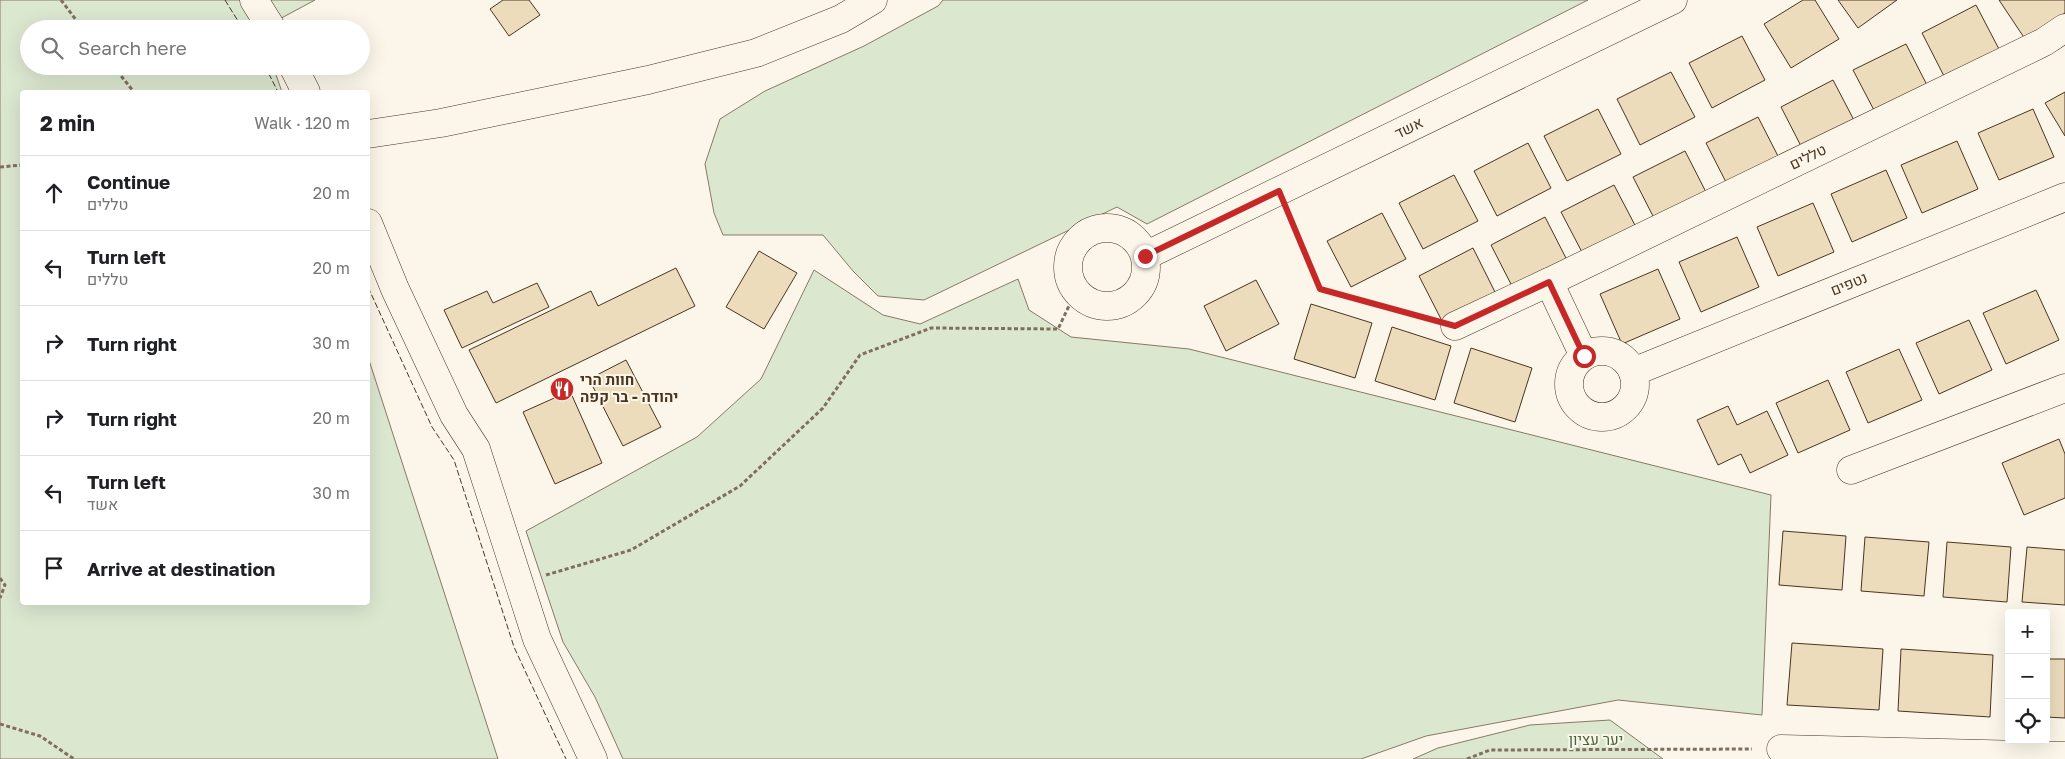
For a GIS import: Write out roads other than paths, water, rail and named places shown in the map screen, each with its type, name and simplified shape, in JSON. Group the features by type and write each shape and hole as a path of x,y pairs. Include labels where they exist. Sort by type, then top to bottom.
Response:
{"street":[{"path":"254,0 266,20"},
{"path":"370,134 469,117 648,80 756,53 841,19 873,0"},
{"name":"אשד","path":"1145,256 1674,0"},
{"name":"טללים","path":"1455,326 2044,42 2065,28"},
{"path":"298,75 305,90"},
{"name":"נטפים","path":"1632,372 2065,197"},
{"path":"370,228 395,288 454,416 476,449 537,638 593,759"},
{"path":"1109,228 1120,231 1140,245 1145,256 1146,270 1143,282 1136,294 1125,302 1112,306 1099,305 1086,300 1076,291 1070,279 1070,260 1077,243 1086,235 1097,230 1109,228"},
{"path":"1549,282 1584,356"},
{"path":"1595,352 1618,355 1632,372 1635,383 1634,393 1622,410 1612,416 1602,418 1592,416 1575,403 1569,383 1576,363 1584,356 1595,352"},
{"path":"1851,470 2065,388"},
{"path":"1781,749 2065,756"}],"place":[{"name":"חוות הרי יהודה - בר קפה","path":"562,389"}],"park label":[{"name":"יער עציון","path":"1596,740"}]}
